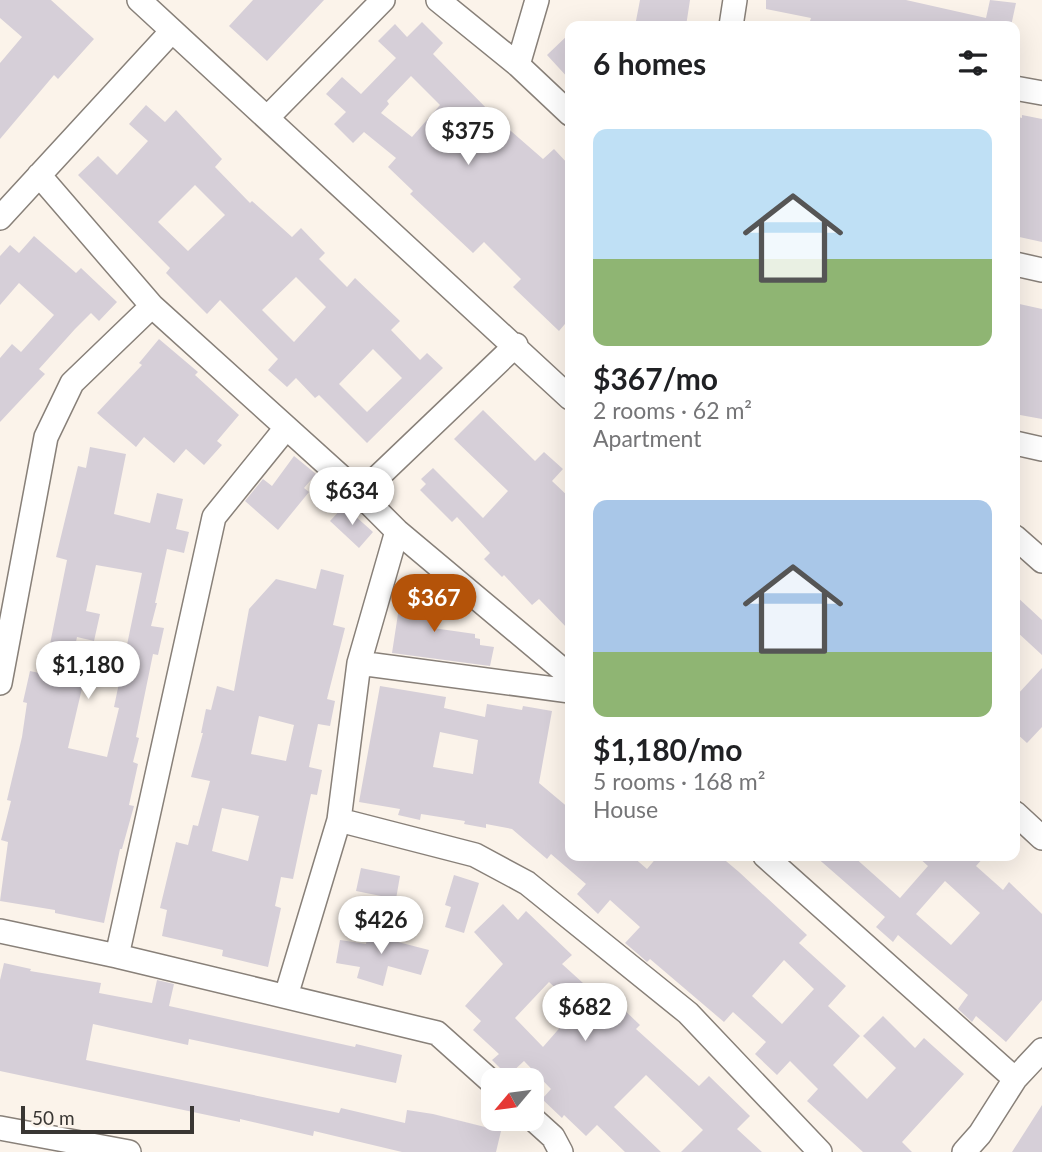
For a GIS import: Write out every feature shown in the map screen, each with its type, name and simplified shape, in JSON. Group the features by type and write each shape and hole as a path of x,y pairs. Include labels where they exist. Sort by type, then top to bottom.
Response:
{"street":[{"path":"139,0 516,345 565,393"},
{"path":"267,118 383,0"},
{"path":"438,0 518,65 565,109"},
{"path":"518,65 537,0"},
{"path":"732,21 735,0"},
{"path":"0,218 172,31"},
{"path":"1020,89 1042,93"},
{"path":"39,175 152,306 360,494 397,531 565,673"},
{"path":"1020,265 1042,270"},
{"path":"0,683 46,437 72,383 152,306"},
{"path":"360,494 516,345"},
{"path":"117,956 214,517 286,428"},
{"path":"1020,444 1042,449"},
{"path":"286,996 339,820 359,663 397,531"},
{"path":"1020,541 1042,561"},
{"path":"359,663 565,690"},
{"path":"1020,818 1042,838"},
{"path":"339,820 475,855 527,883 688,1013 820,1152"},
{"path":"771,861 1014,1079"},
{"path":"0,932 117,956 437,1033 481,1072"},
{"path":"964,1152 987,1143 1014,1079 1042,1050"},
{"path":"0,1128 129,1152"},
{"path":"544,1129 553,1137 561,1152"}],"building":[{"path":"0,0 51,0 94,39 58,79 54,75 0,139 0,63 22,37 0,18"},
{"path":"253,0 324,0 267,61 229,26"},
{"path":"640,0 690,0 687,21 636,21"},
{"path":"766,0 906,0 986,18 990,0 1016,3 1012,21 810,21 811,18 766,9"},
{"path":"422,22 443,43 433,54 495,117 543,159 554,149 565,161 565,324 559,331 513,287 521,279 484,242 473,253 410,194 413,191 388,167 396,158 364,132 353,143 334,124 346,112 326,94 342,77 361,94 396,58 378,41 395,24 407,37","holes":["411,76 440,105 412,137 381,113 389,104 387,101"]},
{"path":"565,38 565,75 547,55"},
{"path":"146,105 165,122 176,110 222,159 215,167 250,203 252,201 292,237 301,228 325,253 319,259 347,287 355,278 400,321 391,330 420,360 427,353 443,368 367,443 319,395 315,398 296,378 287,387 268,370 278,359 220,300 207,314 166,273 170,268 78,175 98,156 117,175 148,141 129,124","holes":["195,185 225,215 188,251 158,222","296,277 326,307 294,342 262,310","373,349 402,378 367,412 339,384"]},
{"path":"1022,115 1042,119 1042,242 1020,237"},
{"path":"34,236 76,273 81,268 117,302 99,321 91,313 75,329 39,369 45,374 0,422 0,358 12,344 21,352 54,315 19,283 0,305 0,256 10,245 19,253"},
{"path":"1020,304 1042,309 1042,419 1020,415"},
{"path":"159,339 198,372 195,375 239,415 217,441 222,445 204,465 186,449 174,463 144,437 136,447 97,413 142,365 139,363"},
{"path":"483,410 535,461 544,452 563,469 552,481 565,493 565,626 539,599 532,605 504,575 502,577 484,559 490,553 457,517 452,522 420,490 426,484 421,479 433,468 483,518 508,491 454,439"},
{"path":"90,447 126,454 114,514 150,523 157,493 183,499 176,529 189,532 184,553 167,549 155,603 151,626 164,628 158,655 153,654 136,737 139,738 133,762 138,764 129,805 134,806 120,849 104,923 55,913 55,910 0,901 8,842 1,840 11,801 7,800 22,737 27,703 23,702 30,671 44,674 67,560 56,557 78,466 86,468","holes":["96,565 142,573 114,707 119,708 107,757 68,748 83,684 68,680 77,637 94,641 100,614 86,611"]},
{"path":"294,456 316,474 304,488 309,492 278,530 245,501 263,479 272,486"},
{"path":"344,506 373,532 359,548 330,521"},
{"path":"321,569 344,575 333,625 345,628 327,699 335,701 330,726 318,724 309,767 322,770 317,795 311,794 293,879 281,877 275,906 281,908 268,967 222,956 223,950 162,936 167,910 160,908 176,842 188,845 193,825 198,826 210,781 191,777 203,733 206,709 211,710 217,686 234,691 249,609 276,579 316,589","holes":["259,716 294,725 286,761 251,754","222,808 259,816 248,861 212,851"]},
{"path":"402,588 438,596 433,628 475,634 475,638 480,639 480,645 494,647 490,666 392,653"},
{"path":"1020,600 1042,620 1042,655 1020,635"},
{"path":"1042,668 1042,727 1027,743 1020,737 1020,692"},
{"path":"380,686 446,697 444,708 485,717 487,704 522,710 523,706 552,711 539,783 565,805 565,861 638,861 647,869 654,861 726,861 807,935 799,943 846,986 828,1006 860,1036 833,1065 867,1099 896,1068 863,1036 883,1016 915,1048 924,1038 964,1074 902,1142 912,1152 863,1152 807,1101 818,1089 790,1061 777,1075 755,1054 766,1042 733,1012 724,1022 650,959 647,962 625,943 640,927 610,900 598,914 577,894 586,884 551,854 547,859 512,829 486,824 486,828 464,824 465,821 421,814 420,820 398,815 400,809 359,802","holes":["440,732 478,740 473,774 433,767","784,960 814,989 782,1024 752,996"]},
{"path":"821,861 859,861 900,898 928,866 922,861 980,861 976,866 1003,890 1009,882 1042,914 1042,1000 1006,1042 976,1016 972,1022 958,1009 968,995 898,935 893,942 876,927 885,917","holes":["945,881 980,913 951,945 916,914"]},
{"path":"361,868 400,876 396,899 356,891"},
{"path":"454,875 479,883 464,933 445,927 451,907 445,905"},
{"path":"503,904 518,920 526,911 572,955 562,964 594,993 600,987 640,1025 636,1029 699,1086 709,1076 750,1116 737,1129 762,1152 681,1152 703,1130 646,1075 614,1107 661,1152 625,1152 597,1125 586,1136 544,1101 551,1089 544,1082 544,1068 531,1068 524,1061 517,1068 500,1068 492,1060 499,1054 473,1030 481,1021 465,1006 503,964 474,932","holes":["549,982 577,1008 543,1047 515,1018"]},
{"path":"369,928 396,934 394,941 429,950 421,975 388,966 383,986 357,978 360,967 336,963 340,940 366,944"},
{"path":"4,963 31,969 30,971 101,983 99,993 152,1003 157,980 174,984 169,1006 402,1055 396,1083 189,1039 188,1045 93,1024 86,1060 339,1113 341,1108 405,1123 407,1110 433,1114 481,1126 481,1131 501,1131 496,1152 402,1152 314,1131 313,1136 0,1071 0,980"},
{"path":"1042,1105 1042,1152 1012,1152"}]}
